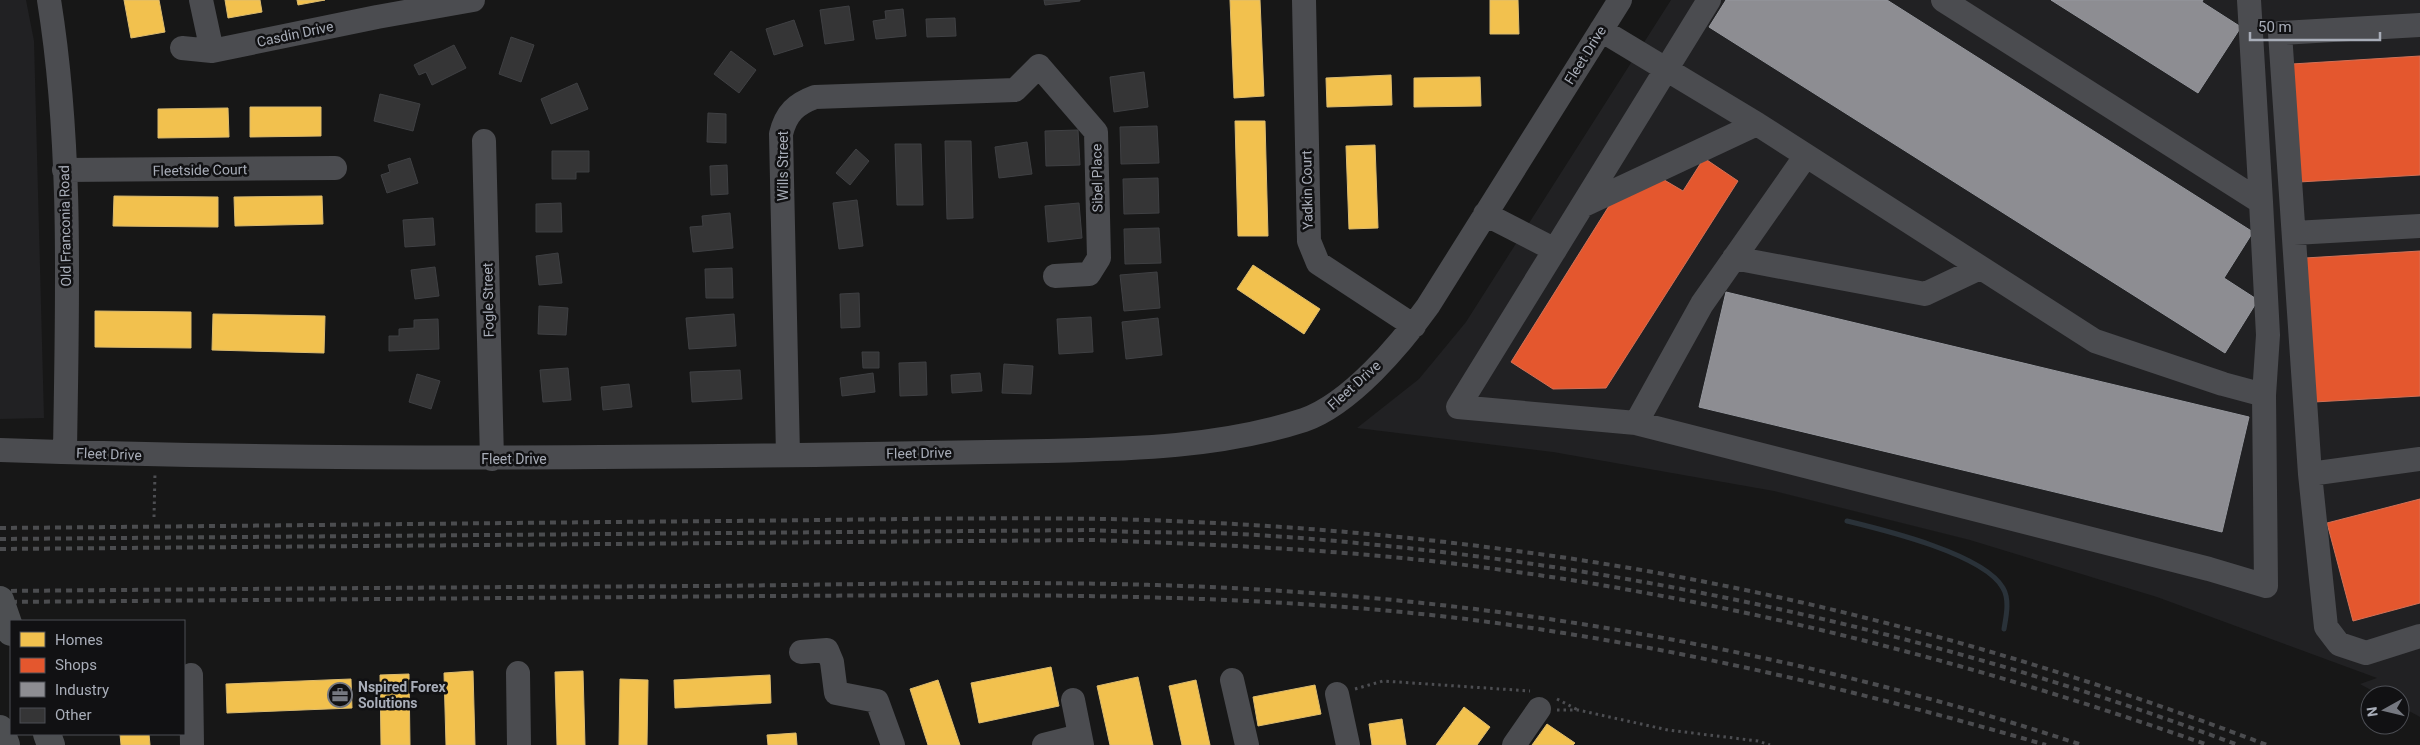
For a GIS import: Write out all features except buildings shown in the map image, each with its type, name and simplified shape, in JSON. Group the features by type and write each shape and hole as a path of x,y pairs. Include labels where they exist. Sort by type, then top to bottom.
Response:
{"main road":[{"path":"0,600 10,629"},
{"path":"0,729 6,745"}],"street":[{"name":"Old Franconia Road","path":"49,0 62,101 66,276 65,452"},
{"path":"201,0 212,51"},
{"name":"Casdin Drive","path":"182,48 212,51 376,8 473,0"},
{"name":"Yadkin Court","path":"1304,0 1309,241 1318,263 1414,326"},
{"name":"Fleet Drive","path":"0,450 162,455 492,458 1123,449 1214,441 1304,420 1336,404 1363,381 1414,326 1620,0"},
{"path":"1709,0 1458,407 1636,423 2209,569 2266,586 2264,395 2268,335 2249,0"},
{"path":"1943,0 2261,202"},
{"path":"2420,25 2280,33 2310,474 2326,627 2339,644 2366,653 2420,636"},
{"path":"1601,30 1757,124 1805,157 2095,342 2223,384 2264,395"},
{"name":"Sibel Place","path":"1039,66 1096,132 1099,258 1089,274 1055,276"},
{"name":"Wills Street","path":"788,455 781,134 788,116 801,102 815,97 1014,90 1039,66"},
{"path":"1582,206 1757,124"},
{"name":"Fogle Street","path":"484,141 492,458"},
{"path":"1636,423 1702,304 1805,157"},
{"name":"Fleetside Court","path":"64,170 335,168"},
{"path":"1485,214 1555,250"},
{"path":"2294,233 2420,226"},
{"path":"1734,258 1924,294 1980,268"},
{"path":"2310,474 2420,460"},
{"path":"801,652 827,650 832,662 836,693 877,701 893,745"},
{"path":"518,673 518,745"},
{"path":"191,675 192,745"},
{"path":"1232,680 1247,745"},
{"path":"1337,694 1348,745"},
{"path":"1514,745 1543,699"},
{"path":"1044,745 1081,740 1073,700"}],"path":[{"path":"154,517 155,486"},
{"path":"1337,694 1383,681 1520,689 1543,699 1578,710 1668,730 1758,741 1770,745"},
{"path":"1543,699 1578,710"}],"shaded area":[{"path":"0,0 26,0 34,41 44,418 0,419"},
{"path":"1671,0 2420,0 2420,717 2410,712 2410,685 2362,685 2360,684 2377,678 2157,597 1970,540 1774,491 1553,452 1357,428 1419,379 1466,322"}],"waterway":[{"path":"1847,521 1908,537 1955,554 1976,564 1992,576 2003,588 2007,608 2004,629"}],"railway":[{"path":"0,528 1059,518 1208,523 1359,533 1509,550 1606,564 1702,581 1798,602 1894,625 1988,651 2175,711 2267,745"},
{"path":"0,539 1094,530 1244,534 1353,543 1434,551 1639,581 1741,601 1842,624 1942,649 2042,678 2141,710 2238,745"},
{"path":"0,549 1093,540 1250,547 1406,558 1510,571 1599,585 1776,619 1950,663 2123,716 2208,745"},
{"path":"0,591 1076,583 1297,592 1396,600 1496,612 1595,626 1694,644 1792,664 1890,688 2082,745"},
{"path":"0,602 1023,595 1108,596 1278,603 1449,617 1600,639 1675,653 1824,686 1899,704 2046,745"}],"place":[{"name":"Nspired Forex Solutions","path":"340,695"}]}
